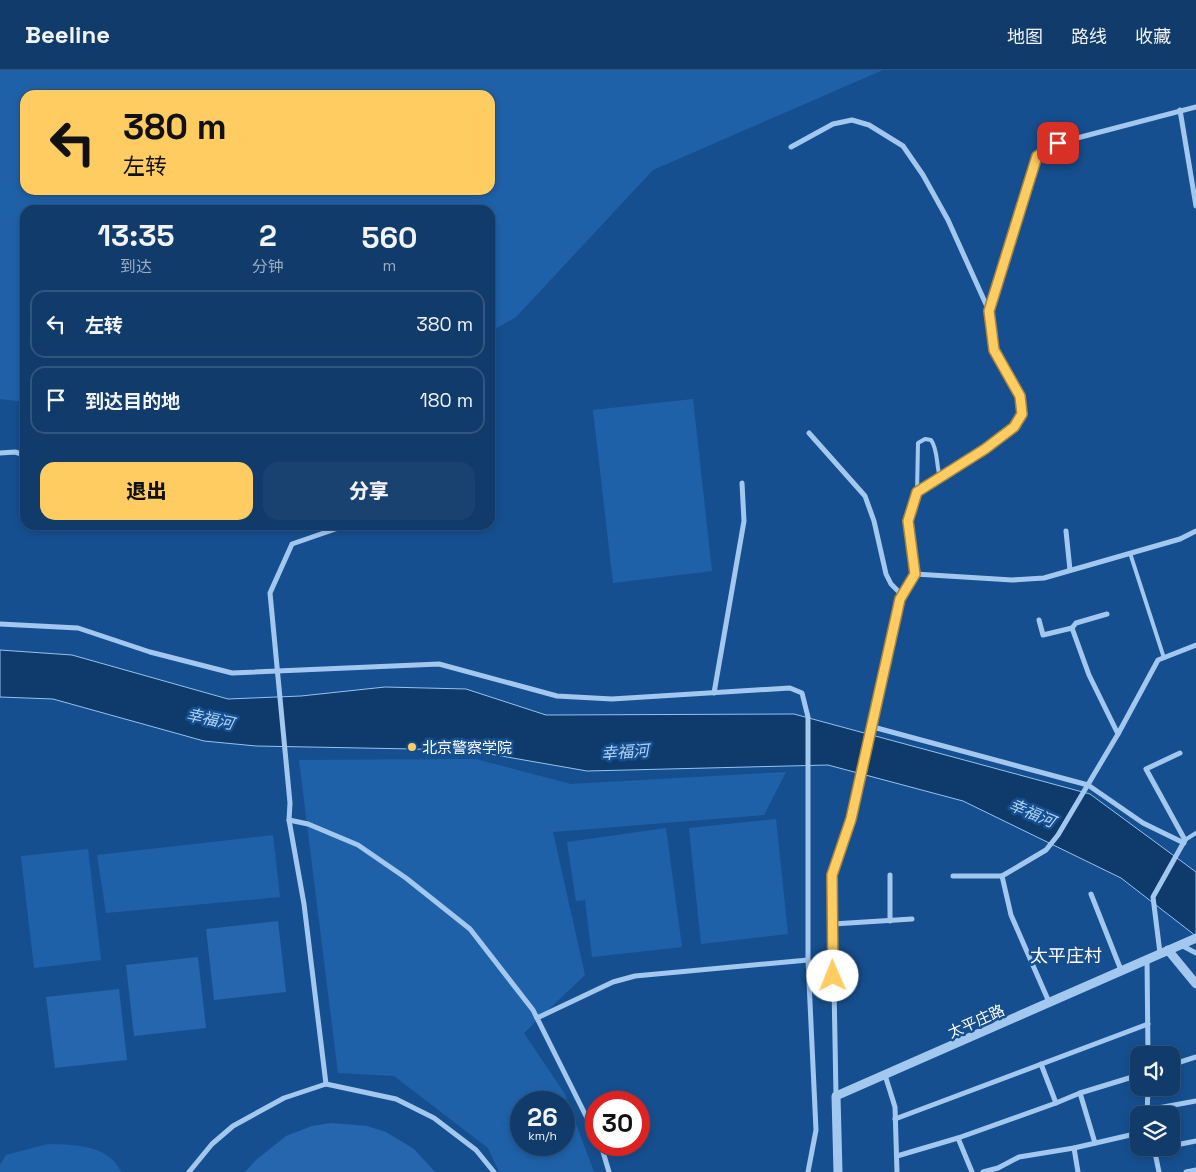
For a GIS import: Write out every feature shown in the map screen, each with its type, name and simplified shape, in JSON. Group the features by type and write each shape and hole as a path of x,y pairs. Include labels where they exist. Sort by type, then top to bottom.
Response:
{"street":[{"path":"989,311 1037,156 1058,143 1196,107"},
{"path":"1180,110 1196,206"},
{"path":"791,147 833,124 852,120 869,125 903,146 923,175 948,220 989,311 994,350 1020,396 1022,414 1014,427 970,460 917,492 908,521 915,574 902,595 850,826 832,875 838,1172"},
{"path":"809,433 865,496 874,521 886,574 890,584 902,595"},
{"path":"0,453 20,454"},
{"path":"714,693 744,521 742,483"},
{"path":"326,1084 304,904 289,820 287,761 270,592 292,544 333,530"},
{"path":"1066,531 1070,570"},
{"path":"915,574 1012,580 1044,578 1180,539 1196,531"},
{"path":"1039,620 1043,635 1072,628 1076,623 1107,614"},
{"path":"0,624 78,628 150,652 232,673 439,664 557,696 612,699 790,688 802,693 808,717 808,960 816,1130 808,1172"},
{"path":"1072,628 1090,675 1118,734"},
{"path":"953,876 1002,876 1046,850 1058,835 1088,785 1158,660 1196,645"},
{"path":"872,728 1088,785 1143,823 1184,843"},
{"path":"1180,753 1146,769 1184,843"},
{"path":"289,820 308,824 358,845 406,878 470,929 537,1018 585,1114"},
{"path":"1184,843 1152,897 1164,951 1196,984"},
{"path":"890,875 890,921"},
{"path":"1002,876 1011,916 1049,1002"},
{"path":"1092,894 1121,970"},
{"path":"832,924 912,919"},
{"name":"太平庄路","path":"836,1096 1194,939"},
{"path":"1181,944 1196,953"},
{"path":"1147,959 1148,1046"},
{"path":"537,1018 613,982 635,976 808,960"},
{"path":"895,1118 1148,1024"},
{"path":"1180,1062 1196,1057"},
{"path":"1041,1064 1056,1103"},
{"path":"884,1075 895,1107 897,1172"},
{"path":"897,1156 958,1138 1080,1093 1130,1078"},
{"path":"189,1172 212,1144 233,1126 284,1098 326,1084 396,1098 434,1118 476,1150 494,1172"},
{"path":"1080,1093 1095,1143"},
{"path":"1176,1106 1196,1101"},
{"path":"983,1172 998,1168 1018,1157 1074,1148 1130,1135"},
{"path":"958,1138 972,1172"},
{"path":"1180,1144 1196,1141"},
{"path":"1074,1148 1078,1172"},
{"path":"604,1156 609,1172"},
{"path":"1156,1156 1159,1172"},
{"path":"1186,1172 1196,1170"}],"lane":[{"path":"917,492 918,443 931,440 935,446 936,464 940,477"},
{"path":"1130,553 1164,658"},
{"path":"1184,843 1196,833"}],"shaded area":[{"path":"0,70 883,70 653,170 516,317 495,329 495,205 20,205 20,401 0,399"},
{"path":"693,399 712,571 613,583 593,410"},
{"path":"476,759 571,784 786,772 764,815 553,832 585,975 524,1033 563,1091 510,1091 510,1156 575,1156 575,1121 585,1148 585,1156 588,1156 594,1172 499,1172 488,1148 394,1076 338,1073 299,760"},
{"path":"776,819 788,934 701,944 689,828"},
{"path":"666,828 682,947 592,957 585,900 576,901 567,842"},
{"path":"273,835 280,897 106,913 97,855"},
{"path":"88,849 101,960 34,968 21,856"},
{"path":"48,1144 79,1146 99,1151 108,1156 121,1172 0,1172 0,1165 6,1155"}],"water":[{"name":"幸福河","path":"0,650 72,655 228,699 301,696 385,687 466,689 546,715 794,714 1090,794 1196,872 1196,936 1121,878 963,801 828,765 587,771 467,750 256,746 204,741 53,699 0,697"}],"building":[{"path":"278,921 286,992 214,1000 206,929"},
{"path":"198,957 206,1028 134,1036 126,965"},
{"path":"119,989 127,1060 55,1068 46,997"},
{"path":"331,1123 367,1126 386,1132 414,1149 435,1172 245,1172 256,1160 286,1136 312,1126"}],"place":[{"name":"北京警察学院","path":"412,747"}],"district":[{"name":"太平庄村","path":"1066,955"}],"route":[{"path":"833,976 832,875 838,854 850,826 900,599 915,574 908,521 917,492 985,449 1014,427 1022,414 1020,396 994,350 989,311 1037,156 1058,143"}]}
